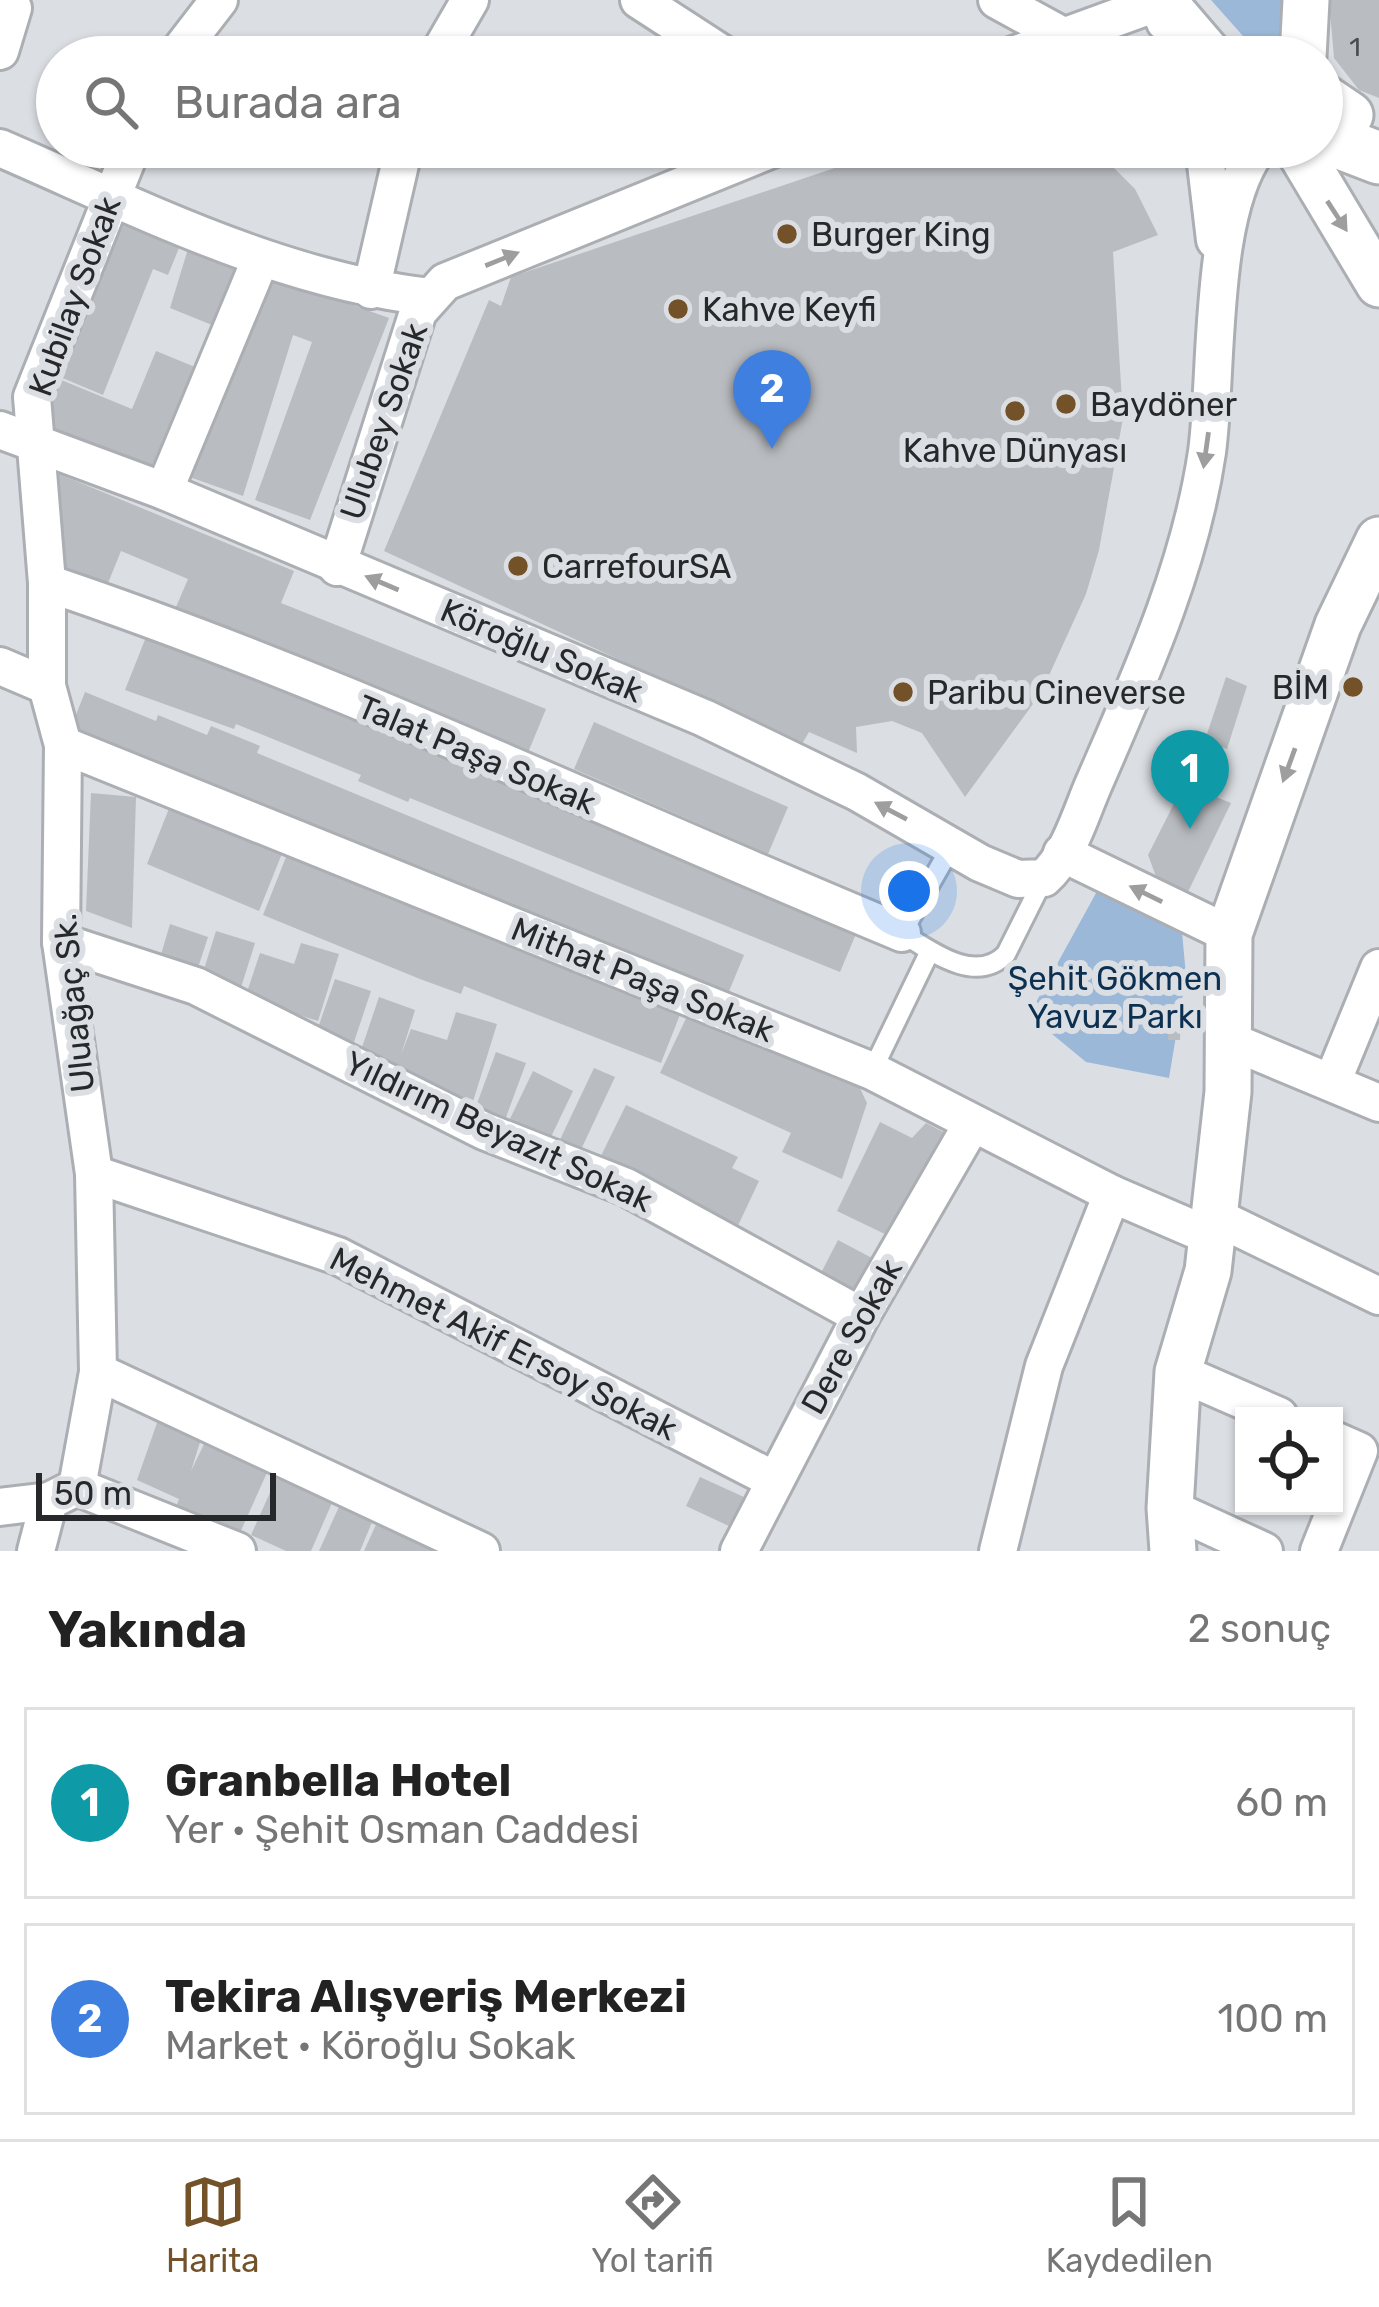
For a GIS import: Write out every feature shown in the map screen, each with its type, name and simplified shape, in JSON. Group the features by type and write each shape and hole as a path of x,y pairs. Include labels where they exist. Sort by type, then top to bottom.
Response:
{"main road":[{"path":"1160,1 1189,36"},
{"path":"1343,121 1379,158"}],"street":[{"path":"191,36 218,0"},
{"path":"449,36 470,0"},
{"path":"639,0 695,36"},
{"path":"997,0 1063,36 1160,1 1170,36"},
{"path":"1304,36 1306,0"},
{"path":"0,51 13,8"},
{"path":"0,148 36,164"},
{"path":"46,168 261,258 371,290 430,297"},
{"name":"Kubilay Sokak","path":"37,446 32,397 122,168"},
{"path":"371,290 399,168"},
{"name":"Ulubey Sokak","path":"337,567 418,312 430,297 445,282 725,168"},
{"path":"1206,168 1219,291"},
{"path":"1053,866 1144,663 1190,538 1207,450 1219,291 1236,198 1249,168"},
{"path":"1310,168 1379,284"},
{"path":"164,491 261,258"},
{"name":"Köroğlu Sokak","path":"0,430 164,491 704,718 1018,879 1053,866 1229,934"},
{"name":"Uluağaç Sk.","path":"36,1551 63,1494 98,1372 94,1174 61,942 63,746 47,686 47,583 37,446"},
{"path":"1264,1551 1171,1529 1178,1372 1213,1226 1228,1092 1229,934 1338,625 1379,540"},
{"name":"Talat Paşa Sokak","path":"47,583 292,675 916,942"},
{"path":"0,666 47,686"},
{"name":"Mithat Paşa Sokak","path":"63,746 872,1071 1112,1194 1213,1226 1379,1296"},
{"name":"Yıldırım Beyazıt Sokak","path":"61,942 196,986 484,1132 626,1187 861,1316"},
{"path":"1333,1081 1379,968"},
{"path":"1226,1039 1379,1102"},
{"name":"Dere Sokak","path":"739,1551 772,1479 972,1124"},
{"name":"Mehmet Akif Ersoy Sokak","path":"94,1174 338,1256 772,1479"},
{"path":"998,1551 1044,1366 1112,1194"},
{"path":"98,1372 481,1551"},
{"path":"1178,1372 1258,1407"},
{"path":"1343,1444 1359,1450 1343,1490"},
{"path":"0,1507 63,1494 237,1551"},
{"path":"1319,1551 1333,1515"}],"lane":[{"path":"872,1071 951,847"},
{"path":"916,942 973,968 997,964 1053,866"}],"green space":[{"path":"1211,0 1287,0 1290,36 1243,36"},
{"name":"Şehit Gökmen Yavuz Parkı","path":"1101,884 1181,921 1186,976 1169,1078 1086,1062 1029,1015"}],"building":[{"path":"1329,0 1379,0 1379,98 1359,90 1343,70 1343,36 1332,36"},
{"path":"835,168 1114,168 1135,189 1158,235 1113,252 1123,418 1099,550 1086,594 1041,693 965,797 922,733 892,721 856,727 857,753 809,732 802,744 384,551 489,300 501,306 511,277"},
{"path":"121,207 185,233 168,275 153,269 103,395 53,374"},
{"path":"191,239 249,262 222,329 170,308"},
{"path":"261,272 389,318 310,520 255,500 312,342 293,335 243,496 184,475"},
{"path":"156,351 195,367 150,481 46,439 49,375 132,409"},
{"path":"59,474 294,571 281,603 546,709 525,760 173,614 188,579 121,551 104,593 58,574"},
{"path":"148,632 851,919 856,934 840,972 410,798 408,802 358,781 361,775 236,724 234,729 125,690"},
{"path":"1226,677 1247,686 1227,749 1205,740"},
{"path":"85,692 156,721 158,715 207,735 211,726 260,746 257,753 744,955 725,1001 68,735"},
{"path":"594,722 788,807 768,854 574,769"},
{"path":"1184,784 1231,803 1186,896 1160,887 1148,855"},
{"path":"91,793 136,797 132,928 86,911"},
{"path":"170,806 283,851 259,911 147,864"},
{"path":"288,852 683,1007 661,1063 464,986 461,994 420,979 263,915"},
{"path":"170,924 208,937 194,980 157,968"},
{"path":"216,931 255,943 238,997 199,985"},
{"path":"301,943 339,954 318,1021 245,998 260,953 294,964"},
{"path":"335,979 371,991 350,1054 313,1042"},
{"path":"379,997 415,1010 401,1055 411,1029 447,1040 456,1012 497,1024 471,1108 356,1065"},
{"path":"690,1010 857,1082 867,1103 842,1179 782,1152 791,1133 660,1073"},
{"path":"1169,1012 1181,1012 1180,1040 1168,1040"},
{"path":"496,1052 526,1063 505,1120 475,1109"},
{"path":"594,1068 615,1077 578,1156 557,1146"},
{"path":"533,1071 573,1091 549,1141 509,1121"},
{"path":"626,1105 738,1157 732,1168 759,1181 734,1234 595,1168"},
{"path":"880,1122 912,1138 926,1123 953,1137 891,1237 837,1211"},
{"path":"838,1240 872,1258 854,1292 820,1275"},
{"path":"158,1420 201,1439 191,1471 207,1438 270,1466 239,1535 176,1507 179,1499 137,1480"},
{"path":"277,1477 335,1496 311,1551 286,1551 251,1535"},
{"path":"700,1477 744,1497 731,1527 686,1506"},
{"path":"342,1500 375,1515 360,1551 319,1551"},
{"path":"379,1518 445,1551 364,1551"}],"place":[{"name":"Burger King","path":"787,234"},
{"name":"Kahve Keyfi","path":"678,309"},
{"name":"Baydöner","path":"1066,404"},
{"name":"Kahve Dünyası","path":"1015,411"},
{"name":"Tekira Alışveriş Merkezi","path":"772,449"},
{"name":"CarrefourSA","path":"518,566"},
{"name":"BİM","path":"1353,687"},
{"name":"Paribu Cineverse","path":"903,692"},
{"name":"Granbella Hotel","path":"1190,829"}]}
